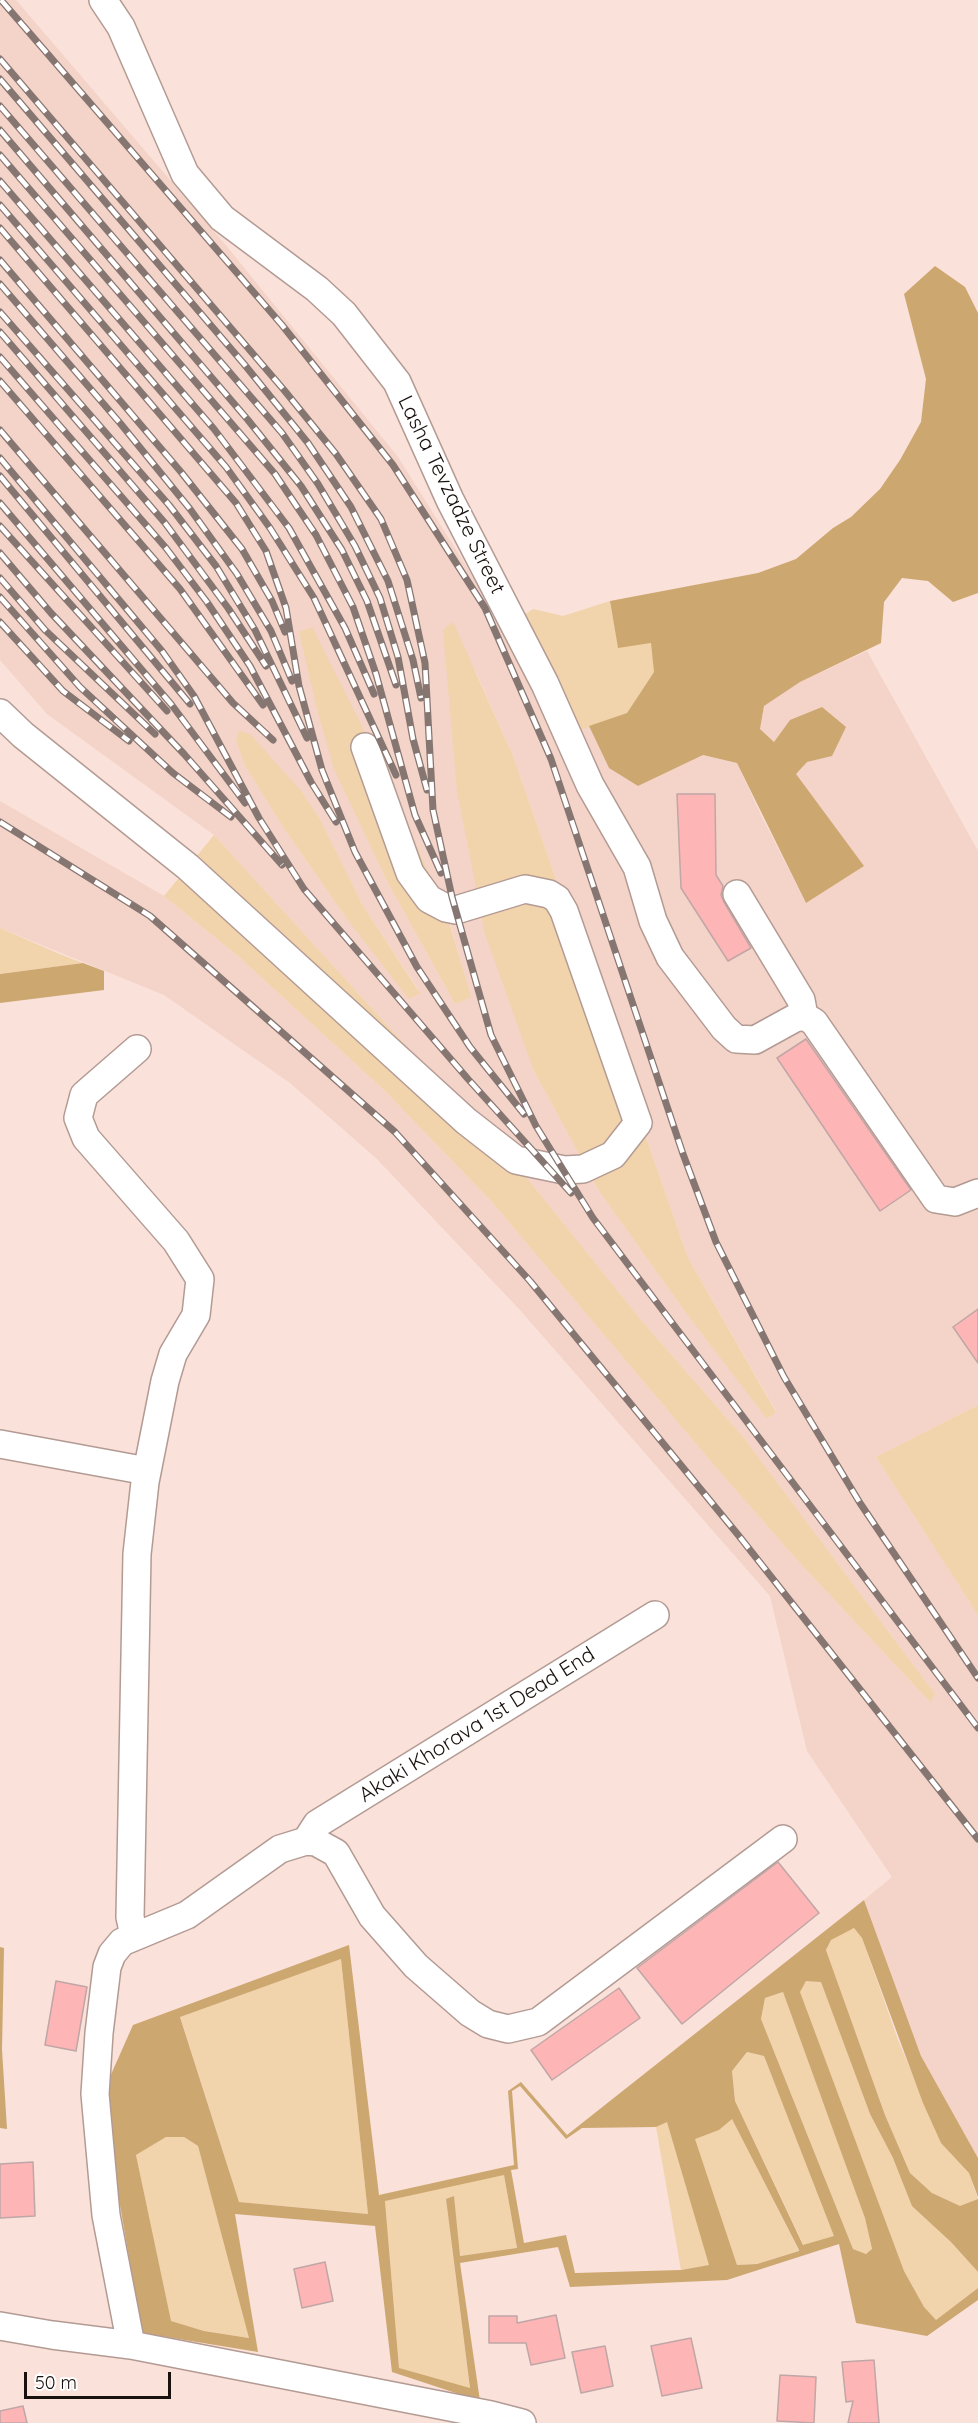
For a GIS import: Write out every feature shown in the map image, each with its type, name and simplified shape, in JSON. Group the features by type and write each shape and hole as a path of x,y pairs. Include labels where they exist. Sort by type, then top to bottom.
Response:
{"street":[{"name":"Lasha Tevzadze Street","path":"103,0 121,27 185,174 222,218 317,290 344,314 398,382 450,500 545,684 590,785 637,867 653,921 670,957 724,1028 736,1039 755,1040 795,1018 804,1016"},
{"path":"0,713 23,735 188,867 466,1121 516,1160 564,1170 583,1169 613,1155 638,1123 564,911 557,899 549,894 525,889 456,910 446,908 429,899 410,873 365,747"},
{"path":"737,894 801,1000 804,1016 814,1022 936,1199 955,1202 978,1193"},
{"path":"134,1936 130,1917 137,1554 147,1472 172,1354 196,1315 200,1279 176,1240 86,1138 78,1118 84,1095 137,1049"},
{"path":"0,1444 147,1472"},
{"name":"Akaki Khorava 1st Dead End","path":"306,1841 317,1824 655,1615"},
{"path":"131,2345 106,2215 95,2094 99,2032 107,1967 116,1947 134,1936 187,1915 280,1849 306,1841 326,1845 336,1853 372,1916 416,1966 470,2013 488,2024 508,2029 538,2022 783,1839"},
{"path":"0,2326 131,2345 522,2423"}],"shaded area":[{"path":"0,0 16,0 224,243 398,457 493,609 556,732 581,730 589,726 609,768 638,786 703,755 737,763 806,903 863,866 795,774 806,762 832,756 790,720 774,742 760,729 764,706 800,682 867,651 978,851 978,1405 876,1457 978,1615 978,2158 921,2056 864,1900 892,1877 807,1751 770,1596 520,1310 376,1158 290,1083 164,995 0,928 0,801 164,896 238,956 384,1090 491,1201 798,1561 929,1701 935,1694 744,1438 641,1320 531,1183 214,835 47,714 0,660","holes":["311,627 446,908 470,996 455,1004 388,883 362,827 299,633","475,670 513,756 688,1258 776,1411 768,1419 686,1313 599,1191 534,1071","236,740 302,792 320,819 362,904 420,992 347,919 285,830 244,764"]},
{"path":"935,266 965,287 978,313 978,593 953,602 928,581 902,578 884,602 881,643 800,682 764,706 760,729 774,742 790,720 822,707 846,727 832,756 807,762 796,774 864,866 806,903 737,763 703,755 638,786 609,768 589,726 627,713 654,672 651,643 618,648 610,601 758,573 796,559 833,528 851,517 880,489 900,460 921,422 926,379 904,294"},
{"path":"610,601 618,647 652,643 654,672 627,713 581,730 521,617 533,609 563,616"},
{"path":"453,622 513,756 688,1258 776,1412 767,1419 686,1313 599,1191 534,1071 485,934 457,791 443,630"},
{"path":"312,627 367,736 445,908 471,997 455,1004 388,883 334,769 299,632"},
{"path":"239,731 250,734 302,792 320,819 362,904 420,993 409,999 347,919 285,830 244,764 236,740"},
{"path":"214,835 531,1183 641,1320 744,1438 935,1694 930,1702 798,1561 491,1201 384,1090 238,956 164,896"},
{"path":"0,928 62,955 83,963 0,974"},
{"path":"83,963 104,971 104,990 0,1003 0,974"},
{"path":"978,1405 978,1615 876,1457"},
{"path":"864,1900 921,2056 978,2158 978,2197 969,2173 941,2143 923,2103 862,1938 854,1928 831,1940 826,1950 885,2115 910,2173 932,2193 960,2206 978,2199 978,2272 951,2242 912,2206 893,2158 870,2114 821,1982 806,1981 800,1992 904,2271 924,2307 936,2320 978,2288 978,2300 927,2336 856,2323 839,2244 727,2280 570,2287 558,2247 460,2263 480,2401 392,2372 375,2226 235,2214 258,2352 142,2333 109,2141 109,2079 133,2025 349,1945 379,2195 514,2165 508,2091 521,2082 567,2135","holes":["341,1959 368,2214 239,2202 180,2017","783,1992 865,2218 872,2249 866,2254 853,2249 761,2019 765,1998","747,2052 764,2056 834,2236 803,2245 735,2101 732,2071","520,2086 566,2139 582,2128 656,2127 667,2122 709,2265 681,2270 575,2273 566,2235 524,2243 511,2170 518,2169 512,2091","732,2119 799,2251 757,2264 737,2265 695,2139 719,2130","166,2137 184,2137 198,2146 249,2338 204,2331 171,2321 136,2155","504,2175 517,2248 460,2256 454,2196 446,2199 470,2388 399,2368 385,2201"]},
{"path":"855,1928 862,1938 898,2040 941,2142 969,2173 978,2199 961,2207 932,2193 910,2173 885,2115 826,1950 831,1940"},
{"path":"0,1947 4,1948 2,2050 7,2129 0,2128"},
{"path":"341,1959 368,2214 239,2202 180,2016"},
{"path":"806,1981 821,1981 870,2114 893,2158 951,2242 978,2272 978,2288 936,2320 924,2308 904,2271 799,1992"},
{"path":"783,1992 865,2217 872,2250 866,2254 853,2249 761,2019 765,1998"},
{"path":"747,2052 764,2056 835,2236 804,2246 735,2101 732,2071"},
{"path":"732,2118 799,2251 757,2264 737,2265 694,2138 719,2130"},
{"path":"667,2121 710,2265 681,2270 656,2127"},
{"path":"166,2137 184,2137 198,2146 250,2338 204,2331 170,2321 136,2155"},
{"path":"504,2174 517,2249 459,2256 454,2197 446,2199 470,2389 399,2369 385,2200"}],"building":[{"path":"677,794 715,794 716,875 723,886 721,895 724,902 751,948 728,961 681,888"},
{"path":"806,1039 911,1190 880,1211 777,1058"},
{"path":"978,1309 978,1363 953,1327"},
{"path":"778,1862 819,1913 682,2024 637,1968"},
{"path":"56,1981 87,1987 76,2051 45,2045"},
{"path":"619,1988 640,2018 552,2080 531,2050"},
{"path":"33,2162 35,2216 0,2218 0,2164"},
{"path":"325,2262 333,2301 302,2308 294,2269"},
{"path":"556,2315 565,2358 531,2365 526,2343 489,2343 489,2316 517,2316 517,2323"},
{"path":"691,2338 702,2388 662,2396 651,2346"},
{"path":"605,2346 613,2386 581,2393 572,2352"},
{"path":"874,2360 879,2423 848,2423 853,2401 846,2402 842,2362"},
{"path":"780,2375 816,2377 814,2423 777,2421"},
{"path":"23,2406 27,2423 0,2423 0,2411"}],"railway":[{"path":"1,0 282,325 393,465 485,608 551,759 683,1154 716,1242 784,1377 860,1503 978,1678"},
{"path":"0,59 284,390 336,454 381,519 407,580 425,663 433,810 452,897 491,1035 536,1126 593,1218 978,1728"},
{"path":"0,79 244,364 308,443 351,507 388,581 413,660 421,698"},
{"path":"0,106 282,433 318,484 355,546 380,598 398,657 413,739 427,790"},
{"path":"0,130 248,420 301,486 342,550 367,601 396,685"},
{"path":"0,155 275,474 316,535 353,607 376,674 415,815 441,873"},
{"path":"0,181 214,429 289,528 345,628 374,694"},
{"path":"0,205 226,467 270,528 314,598 396,775"},
{"path":"0,228 236,503 266,551 286,608 299,686 322,770 355,852 417,967 470,1047 524,1114"},
{"path":"0,260 181,472 242,549 272,601 285,632"},
{"path":"0,284 120,423 190,509 237,574 271,631 292,681"},
{"path":"0,312 169,505 216,566 255,630 307,738"},
{"path":"0,332 165,523 228,608 266,666"},
{"path":"0,357 166,548 207,602 250,666 311,782 336,822"},
{"path":"0,381 180,589 263,705"},
{"path":"0,430 233,703 273,740"},
{"path":"0,458 162,651 194,696 259,818 304,889 468,1079 571,1193"},
{"path":"0,476 190,704"},
{"path":"0,503 171,704 245,803"},
{"path":"0,526 167,711"},
{"path":"0,553 51,613 184,754 282,865"},
{"path":"0,578 45,630 155,734"},
{"path":"0,597 80,687 173,773 231,817"},
{"path":"0,622 63,691 129,741"},
{"path":"0,822 150,916 395,1132 530,1281 739,1536 978,1839"}]}
